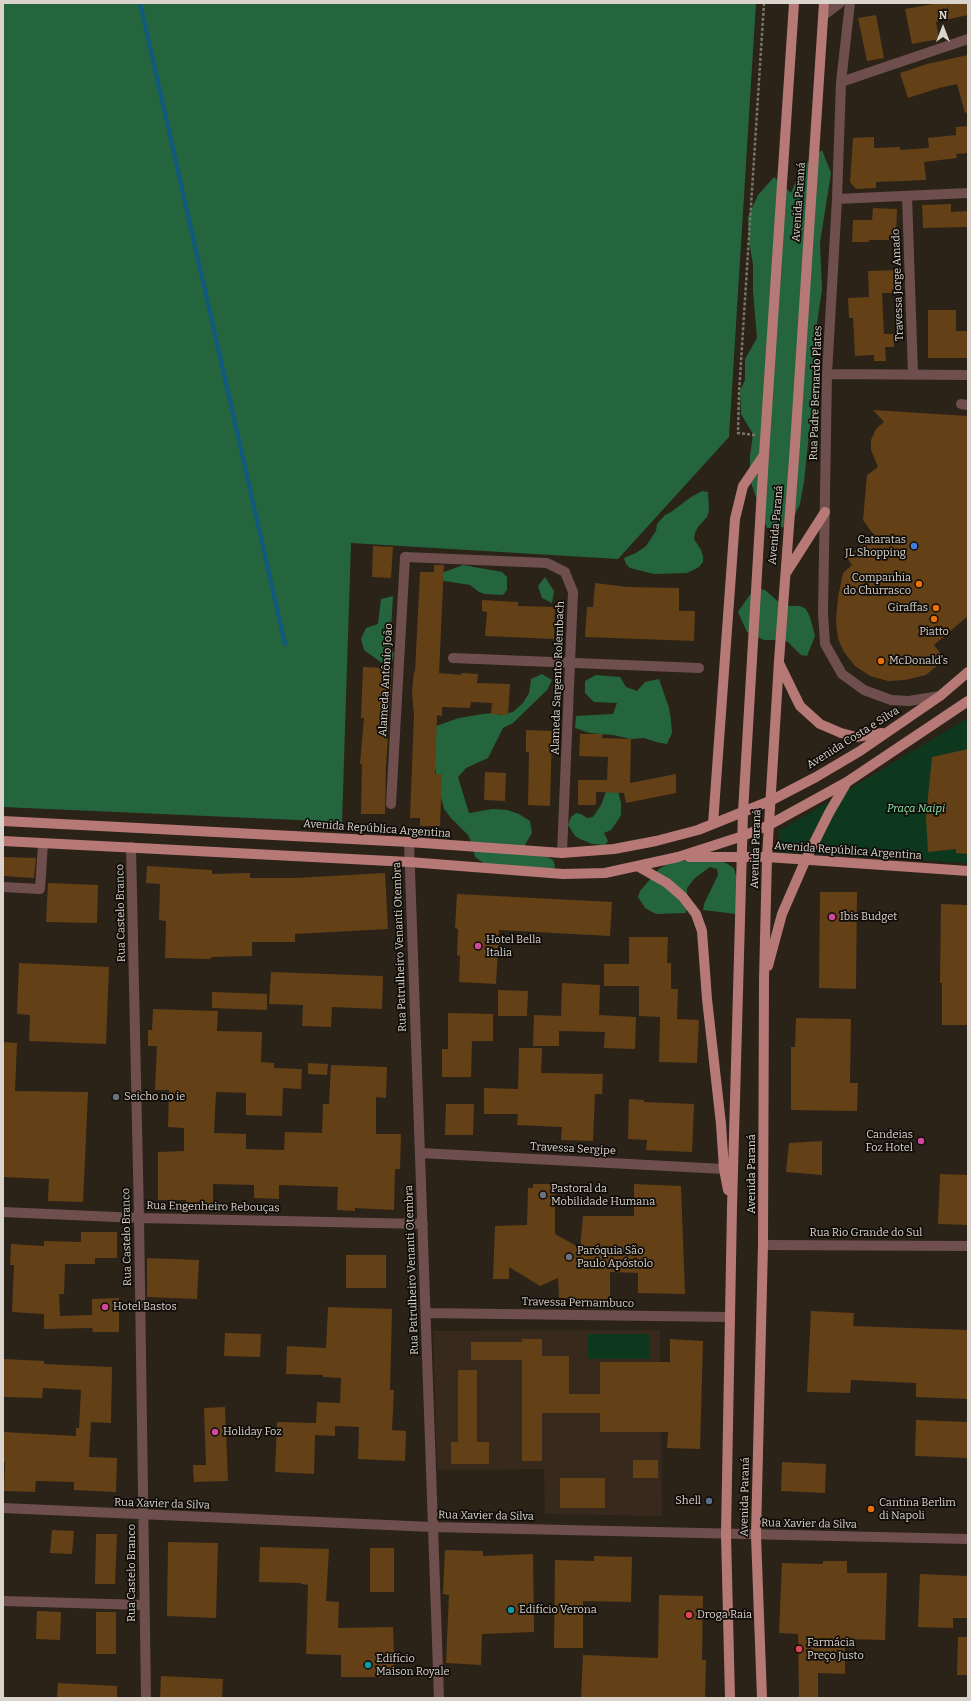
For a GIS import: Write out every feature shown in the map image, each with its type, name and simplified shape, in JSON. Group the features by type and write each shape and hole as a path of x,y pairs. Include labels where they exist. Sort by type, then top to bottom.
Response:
{"main road":[{"name":"Avenida Paraná","path":"730,1698 726,1534 732,1207 743,857 743,812 764,455 794,3"},
{"name":"Avenida Paraná","path":"762,1698 756,1535 763,1245 764,980 768,825 824,3"},
{"path":"713,824 735,519 743,486 764,455"},
{"path":"784,574 825,512"},
{"path":"778,661 800,706 820,724 841,733 856,737 888,732"},
{"name":"Avenida Costa e Silva","path":"743,812 770,801 816,777 860,751 940,696 968,672"},
{"path":"743,836 768,825 847,782 968,701"},
{"path":"764,980 782,914 829,813 847,782"},
{"name":"Avenida República Argentina","path":"3,821 409,842 562,853 614,849 656,841 713,824 743,812"},
{"name":"Avenida República Argentina","path":"3,841 409,862 563,874 605,873 639,866 678,857 743,836"},
{"name":"Avenida República Argentina","path":"678,857 767,857 968,872"},
{"path":"639,866 668,883 683,897 696,914 702,930 707,999 721,1124 724,1169 732,1207"}],"street":[{"path":"824,15 840,3"},
{"name":"Rua Padre Bernardo Plates","path":"850,3 841,82 837,199 827,374 823,613 825,644 842,674 864,690 891,700 909,701 940,696"},
{"path":"841,82 968,39"},
{"path":"837,199 968,194"},
{"name":"Travessa Jorge Amado","path":"907,196 912,374"},
{"path":"827,374 968,375"},
{"name":"Alameda Sargento Rolembach","path":"405,557 548,563 565,572 573,592 562,853"},
{"name":"Alameda Antônio João","path":"391,804 405,557"},
{"path":"454,658 699,668"},
{"name":"Rua Patrulheiro Venanti Otembra","path":"409,842 439,1698"},
{"path":"3,887 40,890 43,844"},
{"name":"Rua Castelo Branco","path":"131,847 139,1218 146,1698"},
{"name":"Travessa Sergipe","path":"420,1153 724,1169"},
{"name":"Rua Engenheiro Rebouças","path":"3,1212 139,1218 423,1224"},
{"name":"Rua Rio Grande do Sul","path":"763,1245 968,1246"},
{"name":"Travessa Pernambuco","path":"426,1313 730,1317"},
{"name":"Rua Xavier da Silva","path":"3,1508 432,1527 968,1539"},
{"path":"3,1601 144,1605"}],"path":[{"path":"764,3 739,393 738,434 766,436"}],"shaded area":[{"path":"660,1330 662,1516 545,1514 544,1469 437,1470 433,1331"}],"green space":[{"path":"3,3 756,3 729,437 618,559 351,543 342,822 3,807"},
{"path":"822,150 831,173 820,243 822,289 815,337 814,386 804,482 800,504 789,527 767,528 750,480 750,456 753,434 741,414 740,391 745,380 745,359 757,338 753,291 753,265 749,241 748,217 758,195 774,177 791,193 802,167"},
{"path":"702,491 708,492 709,511 707,517 695,533 694,539 703,556 703,562 699,567 687,573 654,574 630,568 626,564 624,558 636,553 646,546 656,531 657,524 665,515"},
{"path":"463,565 502,572 507,577 507,590 503,595 485,594 479,592 470,585 438,580 439,574"},
{"path":"545,577 554,591 552,603 542,598 538,586"},
{"path":"759,589 765,590 781,604 786,606 800,606 806,609 810,617 815,636 807,656 801,655 788,642 783,640 764,640 747,632 738,612 753,591"},
{"path":"393,596 390,644 394,654 391,666 382,663 364,650 361,639 366,628 378,624 381,599"},
{"path":"542,674 552,680 547,690 513,723 503,728 488,758 466,768 458,777 469,813 493,809 507,810 519,814 530,821 532,833 525,845 532,855 547,857 553,860 555,866 553,871 485,864 475,857 473,846 468,835 444,809 434,761 436,726 459,718 494,713 500,715 513,712 523,703 529,693 531,679"},
{"path":"596,675 620,677 626,687 637,691 645,682 659,679 669,708 671,720 672,733 667,744 644,738 631,739 613,735 590,733 575,728 576,716 613,714 617,703 594,702 585,693 585,681"},
{"name":"Praça Naipi","path":"968,718 968,863 778,852 779,831"},
{"path":"608,787 618,791 621,803 621,815 611,830 604,833 608,841 605,845 592,844 575,836 568,825 571,817 576,813 587,818 593,817 601,805"},
{"path":"719,861 734,868 739,887 736,914 703,910 704,904 718,875 717,869 710,867 695,878 687,888 686,913 656,914 645,908 638,897 640,891 659,869 671,862"},
{"path":"588,1334 649,1334 649,1359 588,1359"}],"building":[{"path":"939,3 968,3 968,15 936,22 939,39 912,44 905,9"},
{"path":"876,15 884,58 867,61 858,18"},
{"path":"968,55 968,112 965,113 957,84 908,98 900,73 927,64"},
{"path":"968,126 968,153 956,154 957,158 924,162 926,180 876,182 876,188 856,189 850,182 853,138 874,137 874,148 900,147 900,150 929,148 928,138 956,135 956,127"},
{"path":"951,204 951,212 968,211 968,227 923,228 922,205"},
{"path":"873,208 897,209 896,236 889,236 889,240 852,242 853,220 872,220"},
{"path":"900,270 900,293 882,293 884,334 894,334 894,347 885,347 886,361 874,361 874,355 855,356 853,318 849,318 848,298 869,297 868,271"},
{"path":"928,310 956,310 956,331 968,331 968,358 928,358"},
{"name":"Cataratas JL Shopping","path":"873,410 968,416 968,616 934,645 945,659 926,675 905,680 888,681 870,676 855,666 844,652 838,639 836,621 838,597 843,573 852,565 847,558 873,534 863,520 867,475 878,467 871,450 871,440 876,429 884,422"},
{"path":"373,546 393,547 391,578 372,577"},
{"path":"434,565 444,565 439,673 461,675 461,673 478,674 477,683 510,684 508,715 491,714 492,703 471,702 470,708 442,707 442,716 437,715 435,774 442,774 440,826 420,826 420,818 410,818 414,715 412,693 414,671 415,672 420,572 434,572"},
{"path":"595,583 627,587 679,588 679,611 695,611 694,641 585,637 587,607 593,607"},
{"path":"482,600 518,602 518,606 555,607 554,639 485,636 487,612 482,611"},
{"path":"363,667 392,668 386,767 385,814 361,814 362,764 360,764 364,718 361,718"},
{"path":"526,730 552,731 550,806 528,805 529,752 526,752"},
{"path":"580,734 603,734 602,738 631,739 630,783 676,774 676,793 626,803 624,793 596,792 596,805 578,805 578,780 607,780 608,757 579,756"},
{"path":"968,749 968,854 956,853 956,849 928,852 926,817 932,757"},
{"path":"485,772 506,773 505,801 484,800"},
{"path":"3,857 36,858 34,878 3,876"},
{"path":"147,866 212,870 212,874 250,873 250,878 295,878 385,873 388,929 295,934 295,942 252,942 252,956 211,957 211,959 165,958 166,921 159,920 160,884 146,883"},
{"path":"48,883 98,885 97,923 46,922"},
{"path":"820,892 857,892 856,989 819,988"},
{"name":"Hotel Bella Italia","path":"457,894 612,902 610,936 499,930 496,984 459,982 460,956 457,955 458,929 455,928"},
{"path":"941,904 968,905 968,1025 942,1025 942,983 940,983"},
{"path":"629,937 668,937 667,963 671,963 671,989 678,989 677,1019 699,1020 697,1063 659,1062 660,1017 639,1016 639,986 604,986 604,964 629,964"},
{"path":"19,963 109,967 106,1044 29,1041 30,1015 17,1014"},
{"path":"271,972 383,976 382,1009 332,1007 331,1027 302,1026 303,1005 269,1004"},
{"path":"562,983 600,985 599,1015 636,1017 635,1049 604,1048 605,1032 559,1031 559,1046 533,1046 534,1015 561,1016"},
{"path":"498,990 528,991 527,1016 498,1016"},
{"path":"212,992 267,994 267,1010 212,1008"},
{"path":"153,1009 218,1011 217,1031 262,1032 261,1062 274,1063 274,1068 302,1069 301,1089 283,1088 282,1116 246,1115 246,1093 216,1092 214,1133 246,1134 246,1149 284,1150 285,1132 322,1133 323,1104 329,1104 331,1065 387,1067 386,1098 376,1097 376,1134 401,1134 400,1169 395,1169 394,1210 355,1208 355,1211 337,1210 338,1187 279,1185 279,1199 254,1198 254,1185 213,1184 213,1204 186,1205 186,1200 158,1200 158,1152 184,1151 184,1128 168,1127 169,1090 155,1090 157,1046 148,1046 148,1030 152,1030"},
{"path":"448,1013 493,1014 493,1041 472,1041 471,1077 442,1077 442,1049 448,1049"},
{"path":"796,1018 851,1019 850,1083 858,1083 857,1111 791,1110 791,1047 795,1047"},
{"path":"3,1042 17,1043 15,1091 88,1092 83,1202 48,1201 49,1179 3,1177"},
{"path":"519,1048 542,1048 541,1073 603,1074 602,1094 595,1094 593,1141 561,1140 562,1127 517,1125 518,1114 484,1114 484,1088 518,1089"},
{"path":"308,1063 328,1064 327,1075 308,1074"},
{"path":"629,1099 644,1100 644,1102 694,1104 692,1152 646,1150 647,1140 628,1139"},
{"path":"446,1104 474,1104 473,1135 445,1135"},
{"path":"822,1141 822,1175 786,1172 789,1143"},
{"path":"940,1174 968,1175 968,1225 938,1224"},
{"path":"533,1184 551,1184 551,1192 555,1192 555,1234 580,1248 583,1216 634,1216 634,1184 681,1186 685,1294 638,1293 638,1273 610,1272 610,1302 568,1301 568,1298 559,1298 558,1278 540,1286 509,1267 509,1279 493,1279 495,1226 527,1225 528,1188 533,1188"},
{"path":"81,1232 117,1232 117,1258 95,1258 95,1264 65,1264 64,1294 59,1294 60,1316 92,1315 92,1299 119,1298 119,1332 93,1332 92,1328 44,1329 44,1314 12,1312 14,1265 10,1265 11,1244 44,1246 44,1241 81,1242"},
{"path":"346,1255 386,1255 386,1288 346,1288"},
{"path":"147,1258 199,1260 197,1299 147,1297"},
{"path":"328,1307 392,1309 390,1390 394,1390 392,1430 406,1431 405,1461 358,1459 359,1427 335,1426 335,1436 315,1435 314,1474 275,1472 277,1422 316,1423 317,1402 340,1403 341,1378 323,1377 323,1375 286,1374 287,1346 326,1348"},
{"path":"811,1311 854,1313 853,1326 968,1330 968,1399 916,1397 916,1383 851,1380 850,1393 807,1392"},
{"path":"225,1333 261,1334 260,1357 224,1356"},
{"path":"522,1339 542,1339 542,1356 569,1356 569,1394 600,1394 600,1362 670,1362 670,1339 703,1341 700,1449 667,1448 668,1432 600,1432 600,1413 542,1413 542,1461 522,1461 522,1360 471,1360 471,1342 522,1342"},
{"path":"3,1359 44,1361 44,1364 112,1367 111,1423 91,1422 89,1457 117,1458 116,1492 74,1490 74,1482 36,1481 35,1492 4,1491 5,1462 3,1462 3,1432 76,1436 76,1428 79,1428 81,1390 43,1388 42,1398 3,1397"},
{"path":"458,1370 477,1370 477,1442 489,1442 489,1464 451,1464 451,1442 458,1442"},
{"path":"225,1407 228,1481 194,1482 193,1465 206,1465 204,1408"},
{"path":"916,1420 968,1422 968,1458 915,1456"},
{"path":"633,1460 658,1460 658,1478 633,1478"},
{"path":"782,1462 826,1464 825,1493 781,1491"},
{"path":"560,1478 605,1478 605,1508 560,1508"},
{"path":"52,1530 74,1531 72,1554 50,1553"},
{"path":"96,1534 117,1534 115,1584 95,1584"},
{"path":"168,1542 218,1543 216,1618 167,1616"},
{"path":"260,1547 329,1549 326,1601 339,1602 338,1628 393,1627 395,1677 341,1677 341,1655 306,1654 308,1585 301,1583 259,1582"},
{"path":"370,1548 394,1548 394,1592 370,1592"},
{"path":"445,1550 483,1551 483,1556 533,1554 534,1632 482,1634 481,1665 446,1663 449,1595 443,1594"},
{"path":"594,1556 632,1557 631,1602 583,1601 583,1648 554,1648 555,1560 594,1561"},
{"path":"823,1561 847,1561 847,1573 887,1573 885,1640 845,1639 845,1674 818,1673 818,1698 799,1698 798,1634 779,1633 782,1563 823,1564"},
{"path":"920,1574 968,1576 968,1618 953,1618 953,1628 918,1627"},
{"path":"659,1595 703,1596 702,1660 706,1660 705,1698 581,1698 583,1655 658,1658"},
{"path":"37,1611 61,1612 60,1640 36,1639"},
{"path":"96,1612 116,1612 116,1654 96,1654"},
{"path":"958,1637 968,1637 968,1675 957,1675"},
{"path":"161,1676 223,1679 222,1698 160,1698"},
{"path":"58,1683 117,1686 117,1698 57,1698"}],"waterway":[{"path":"140,3 285,644"}],"place":[{"name":"Cataratas JL Shopping","path":"914,546"},
{"name":"Companhia do Churrasco","path":"919,584"},
{"name":"Giraffas","path":"936,608"},
{"name":"Piatto","path":"934,619"},
{"name":"McDonald's","path":"881,661"},
{"name":"Ibis Budget","path":"832,917"},
{"name":"Hotel Bella Italia","path":"478,946"},
{"name":"Seicho no ie","path":"116,1097"},
{"name":"Candeias Foz Hotel","path":"921,1141"},
{"name":"Pastoral da Mobilidade Humana","path":"543,1195"},
{"name":"Paróquia São Paulo Apóstolo","path":"569,1257"},
{"name":"Hotel Bastos","path":"105,1307"},
{"name":"Holiday Foz","path":"215,1432"},
{"name":"Shell","path":"709,1501"},
{"name":"Cantina Berlim di Napoli","path":"871,1509"},
{"name":"Edifício Verona","path":"511,1610"},
{"name":"Droga Raia","path":"689,1615"},
{"name":"Farmácia Preço Justo","path":"799,1649"},
{"name":"Edifício Maison Royale","path":"368,1665"}]}
